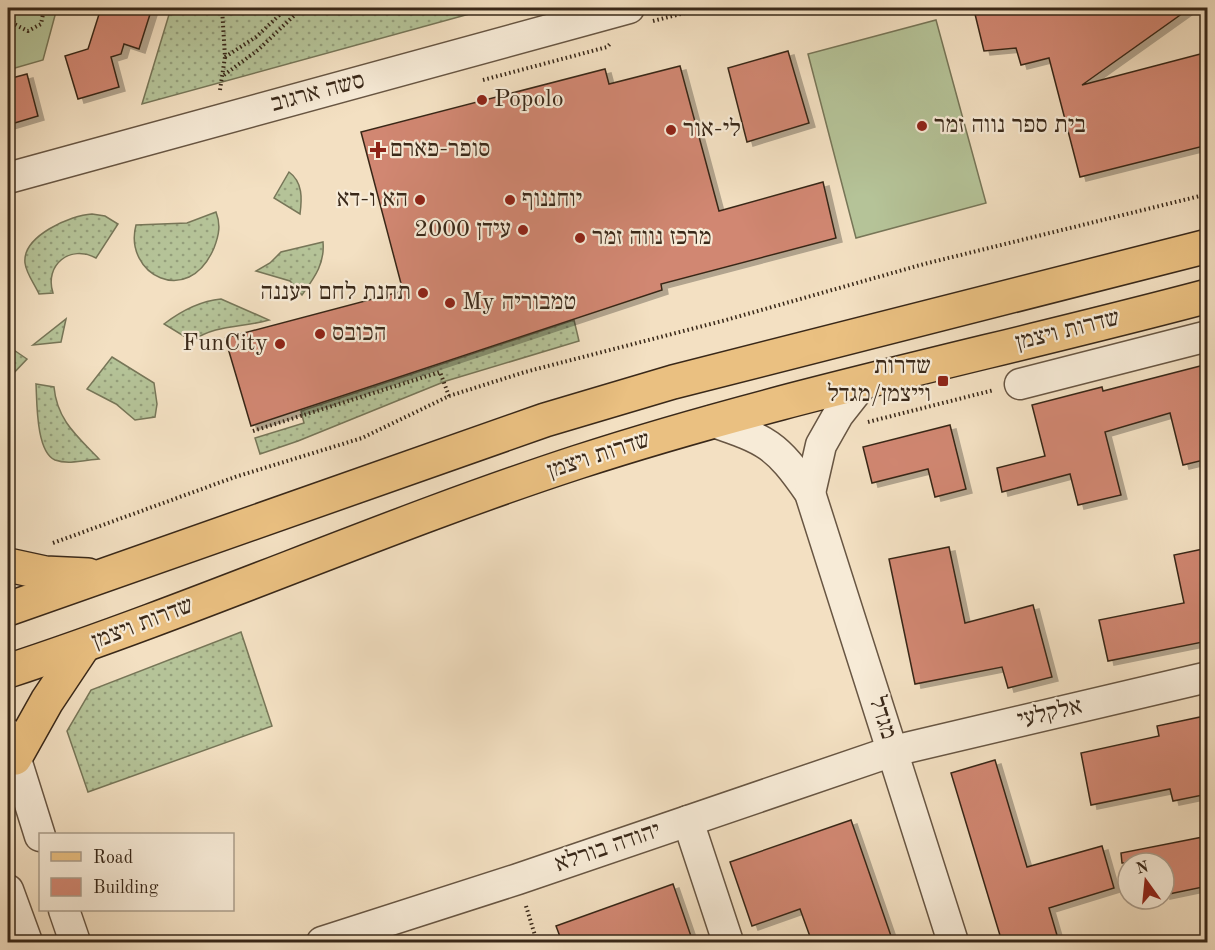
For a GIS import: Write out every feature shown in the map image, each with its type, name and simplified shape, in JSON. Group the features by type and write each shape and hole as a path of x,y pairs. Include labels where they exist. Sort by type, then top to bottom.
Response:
{"main road":[{"name":"שדרות ויצמן","path":"8,609 447,453 662,385 1208,246"},
{"name":"שדרות ויצמן","path":"8,671 83,647 460,502 711,422 1208,296"},
{"path":"8,565 45,573 99,576"},
{"path":"11,746 47,701 83,647"}],"street":[{"name":"סשה ארגוב","path":"8,178 629,8"},
{"path":"1020,384 1208,336"},
{"path":"810,493 821,446 838,415 864,382"},
{"name":"מגדל","path":"711,422 759,437 787,459 810,493 953,942"},
{"name":"אלקלעי","path":"893,752 1208,677"},
{"path":"11,746 39,833"},
{"name":"יהודה בורלא","path":"322,942 518,879 893,752"},
{"path":"688,821 728,942"},
{"path":"8,890 27,942"},
{"path":"65,911 75,942"}],"path":[{"path":"14,8 12,14 14,24 28,31 41,24 43,14 41,8"},
{"path":"220,91 225,57 222,8"},
{"path":"225,57 256,37 287,8"},
{"path":"224,75 258,50 302,8"},
{"path":"44,546 235,477 289,463 362,438 449,396 525,372 726,320 924,264 1208,194"},
{"path":"253,431 440,372 449,396"},
{"path":"838,415 860,424 1020,384"},
{"path":"518,879 537,942"}],"green space":[{"path":"8,8 57,8 43,60 8,70"},
{"path":"171,8 471,8 473,13 142,104"},
{"path":"936,20 986,203 856,238 808,54"},
{"path":"289,172 299,186 300,214 274,198"},
{"path":"216,212 219,230 214,248 203,267 189,277 174,280 160,278 148,270 139,258 135,243 136,225 187,223"},
{"path":"92,214 105,216 118,224 96,258 86,254 77,254 61,260 52,274 53,293 39,294 25,263 26,253 31,244 39,236 61,223"},
{"path":"323,242 320,264 302,295 290,281 256,271 270,263 281,252"},
{"path":"221,299 269,320 220,329 192,341 164,324 191,307"},
{"path":"66,319 61,342 33,345"},
{"path":"574,320 579,341 446,381 260,454 255,438 304,423 301,411"},
{"path":"8,346 27,359 8,379"},
{"path":"112,357 154,383 157,404 155,417 135,420 116,404 87,389"},
{"path":"36,384 54,387 59,409 69,427 99,459 66,462 55,460 49,455 41,437 37,414"},
{"path":"241,632 272,726 88,792 67,731 91,690"}],"building":[{"path":"101,8 152,8 139,49 124,44 121,54 111,57 119,87 78,99 65,56 88,49"},
{"path":"985,8 1190,8 1082,85 1208,52 1208,145 1080,177 1049,58 1021,65 1016,48 984,51 974,10"},
{"name":"לי-אור","path":"788,51 809,123 747,142 728,68"},
{"name":"מרכז נווה זמר","path":"680,66 719,211 823,182 836,238 661,284 662,290 251,426 225,338 403,291 361,132 605,69 609,84"},
{"path":"27,74 38,116 8,125 8,79"},
{"path":"1208,364 1208,459 1183,465 1170,413 1105,432 1121,495 1078,505 1070,474 1002,492 997,468 1045,456 1032,405 1102,387 1103,391"},
{"path":"950,425 966,489 935,497 928,469 872,483 863,447"},
{"path":"949,547 965,623 1033,605 1052,677 1008,688 1002,667 915,684 889,559"},
{"path":"1208,548 1208,641 1108,661 1099,620 1184,603 1174,555"},
{"path":"1205,716 1208,728 1208,794 1173,801 1170,789 1091,805 1081,753 1159,736 1157,726"},
{"path":"995,760 1027,867 1102,846 1114,888 1049,908 1059,942 1002,942 951,773"},
{"path":"851,820 891,936 872,942 812,942 800,909 752,926 730,862"},
{"path":"1208,836 1208,886 1176,893 1176,851 1131,851"},
{"path":"673,884 693,942 562,942 556,926"}],"place":[{"name":"Popolo","path":"482,100"},
{"name":"בית ספר נווה זמר","path":"922,126"},
{"name":"לי-אור","path":"671,130"},
{"name":"סופר-פארם","path":"378,150"},
{"name":"הא ו-דא","path":"420,200"},
{"name":"יוחננוף","path":"510,200"},
{"name":"עידן 2000","path":"523,230"},
{"name":"מרכז נווה זמר","path":"580,238"},
{"name":"תחנת לחם רעננה","path":"423,293"},
{"name":"My טמבוריה","path":"450,303"},
{"name":"הכובס","path":"320,334"},
{"name":"FunCity","path":"280,344"},
{"name":"שדרות וייצמן/מגדל","path":"943,381"}]}
